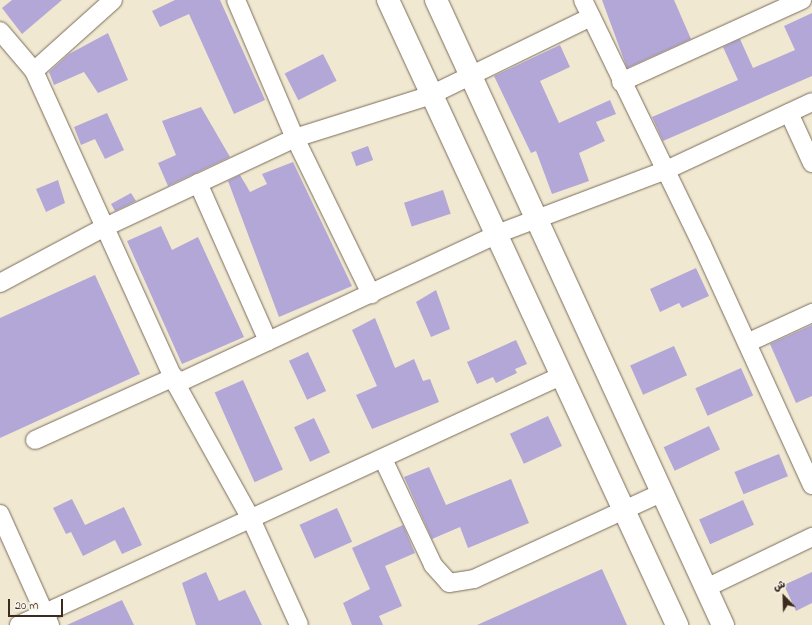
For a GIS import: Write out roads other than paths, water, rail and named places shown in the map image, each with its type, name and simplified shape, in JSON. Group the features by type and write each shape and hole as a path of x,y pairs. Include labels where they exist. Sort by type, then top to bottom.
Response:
{"street":[{"path":"34,71 113,0"},
{"path":"236,0 295,138 371,294"},
{"path":"388,0 431,95 563,375 677,625"},
{"path":"436,0 472,75 535,218 663,492 723,625"},
{"path":"583,0 747,343 812,485"},
{"path":"621,82 802,0"},
{"path":"0,282 103,228 295,138 431,95 591,17"},
{"path":"0,31 34,71 103,228 175,380 251,519 299,625"},
{"path":"35,440 268,341 497,234 535,218 664,171 812,102"},
{"path":"789,113 812,163"},
{"path":"198,183 268,341"},
{"path":"747,343 812,313"},
{"path":"19,625 48,619 251,519 563,375"},
{"path":"383,459 433,565 449,583 474,579 625,511 663,492"},
{"path":"0,514 48,619"},
{"path":"706,588 812,537"}]}
